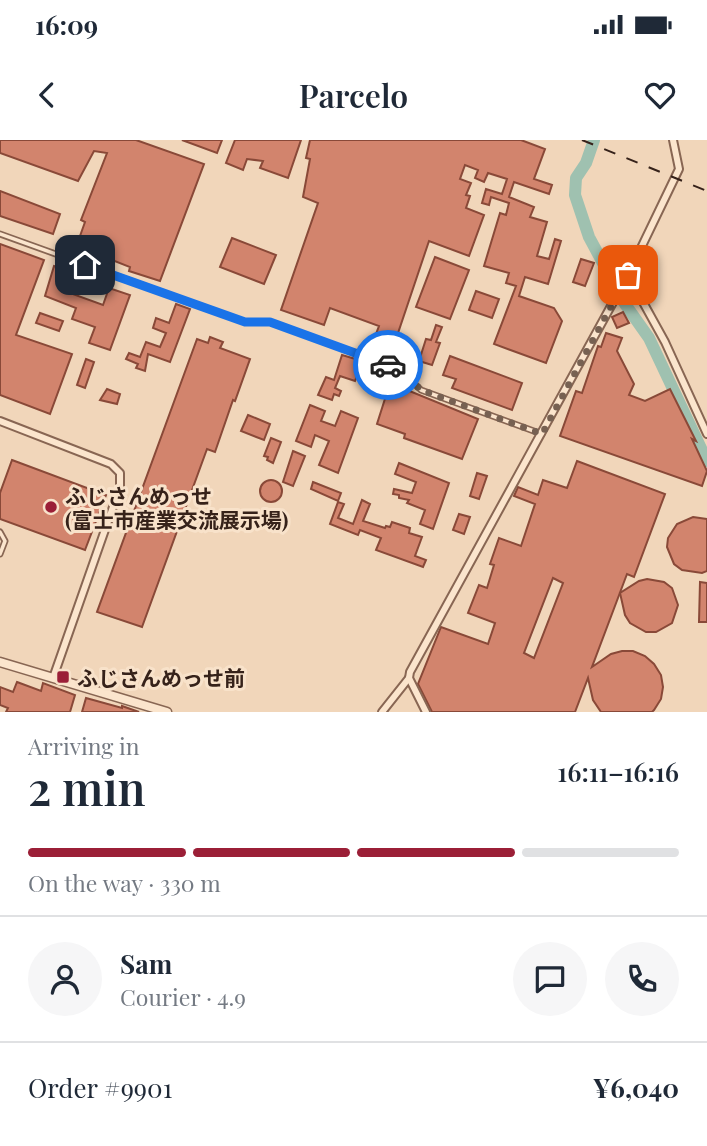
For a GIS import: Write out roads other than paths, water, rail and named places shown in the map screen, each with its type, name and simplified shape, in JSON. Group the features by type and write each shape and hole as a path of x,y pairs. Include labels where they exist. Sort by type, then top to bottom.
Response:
{"street":[{"path":"382,712 409,678 628,275 679,169 675,141"},
{"path":"628,275 665,342 707,434"},
{"path":"0,421 111,464 120,474 120,487 53,678"},
{"path":"0,662 167,712"},
{"path":"409,678 426,712"}],"lane":[{"path":"0,234 245,322 270,322 399,369 421,390 542,434"},
{"path":"0,532 5,541 0,554"}],"waterway":[{"path":"594,140 586,163 576,178 575,195 589,237 625,304 649,338 707,461"}],"railway":[{"path":"582,140 707,191"}],"place":[{"name":"ふじさんめっせ (富士市産業交流展示場)","path":"51,507"},
{"name":"ふじさんめっせ前","path":"63,677"}]}
